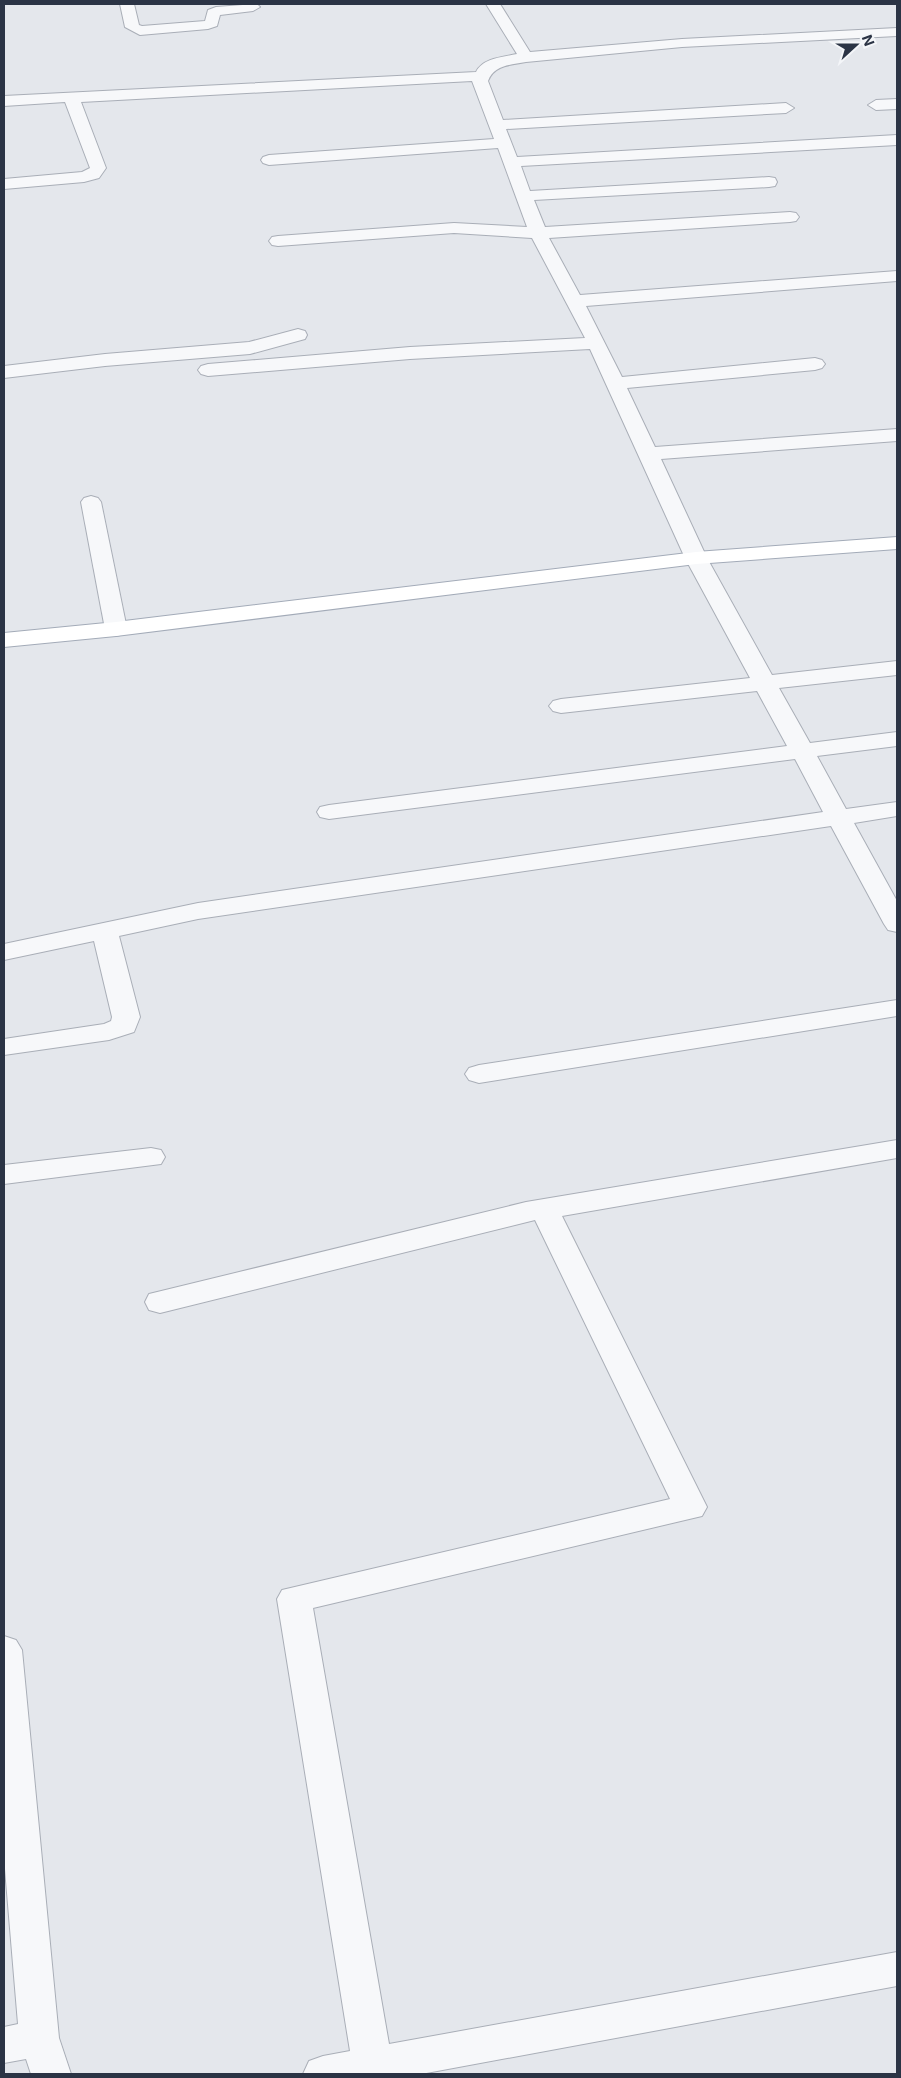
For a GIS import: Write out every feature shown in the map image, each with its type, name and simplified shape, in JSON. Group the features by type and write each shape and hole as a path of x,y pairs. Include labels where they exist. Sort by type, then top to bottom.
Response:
{"main road":[{"path":"4,640 116,629 696,558 897,543"}],"street":[{"path":"127,4 132,27 140,31 208,25 212,23 213,14 216,11 253,7"},
{"path":"493,4 526,57"},
{"path":"897,32 682,43 526,57 496,63 484,70 480,81 538,233 597,343 696,558 839,817 888,889 897,924"},
{"path":"4,101 482,76"},
{"path":"4,184 84,177 93,174 98,168 71,98"},
{"path":"876,105 897,104"},
{"path":"269,160 500,134 786,108"},
{"path":"510,162 897,140"},
{"path":"524,196 769,182"},
{"path":"278,242 454,228 538,233 790,217"},
{"path":"574,301 897,276"},
{"path":"4,372 105,360 250,348 298,335"},
{"path":"208,370 410,353 597,343"},
{"path":"615,383 815,364"},
{"path":"647,454 897,435"},
{"path":"90,502 116,629"},
{"path":"561,706 897,668"},
{"path":"329,812 897,739"},
{"path":"4,952 105,932 198,910 897,809"},
{"path":"4,1047 109,1032 124,1026 126,1018 105,932"},
{"path":"479,1074 897,1008"},
{"path":"160,1302 544,1209 897,1149"},
{"path":"4,1175 151,1157"},
{"path":"372,2065 294,1599 690,1507 544,1209"},
{"path":"4,1650 31,2052"},
{"path":"324,2074 897,1969"}]}
